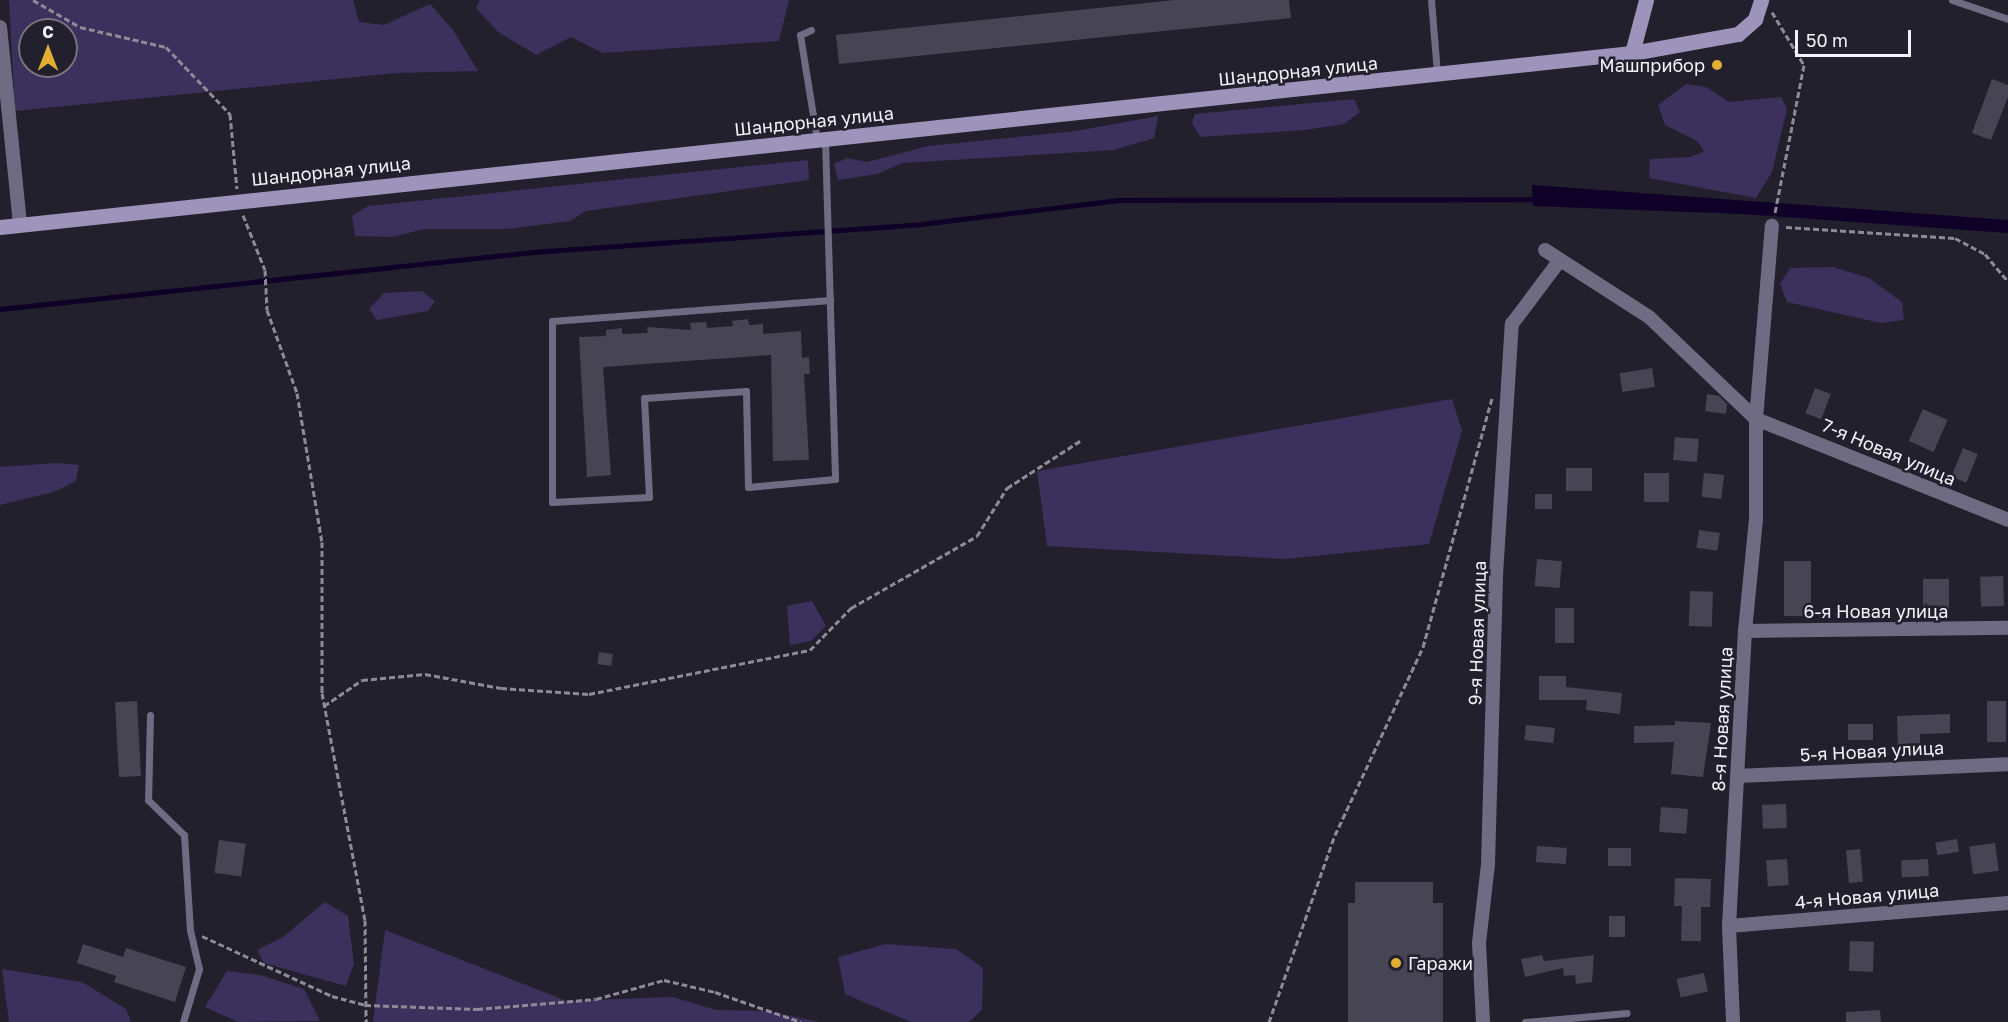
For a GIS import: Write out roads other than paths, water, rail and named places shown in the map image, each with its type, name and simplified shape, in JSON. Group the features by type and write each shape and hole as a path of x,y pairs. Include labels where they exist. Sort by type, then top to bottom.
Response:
{"street":[{"path":"1632,54 1646,0"},
{"name":"Шандорная улица","path":"0,227 1632,54 1738,34 1755,19 1766,5"},
{"path":"0,27 20,225"},
{"name":"8-я Новая улица","path":"1732,1022 1729,926 1745,631 1756,519 1756,419 1772,226"},
{"path":"1545,250 1649,318 1756,419"},
{"name":"9-я Новая улица","path":"1483,1022 1479,943 1488,864 1496,575 1512,324 1560,260"},
{"name":"7-я Новая улица","path":"1756,419 2008,520"},
{"name":"6-я Новая улица","path":"1745,631 2008,628"},
{"name":"5-я Новая улица","path":"1737,776 2008,764"},
{"name":"4-я Новая улица","path":"1729,926 2008,903"}],"lane":[{"path":"1431,0 1437,76"},
{"path":"1952,0 2008,19"},
{"path":"811,30 800,35 821,140 830,300 835,479 748,487 746,391 644,398 649,497 552,502 552,321 830,300"},
{"path":"150,715 148,800 184,835 190,930 199,969 183,1022"},
{"path":"1526,1022 1627,1013"}],"waterway":[{"path":"0,309 533,252 921,224 1119,200 1537,199"}],"place":[{"name":"Машприбор","path":"1717,65"},
{"name":"Гаражи","path":"1396,963"}]}
